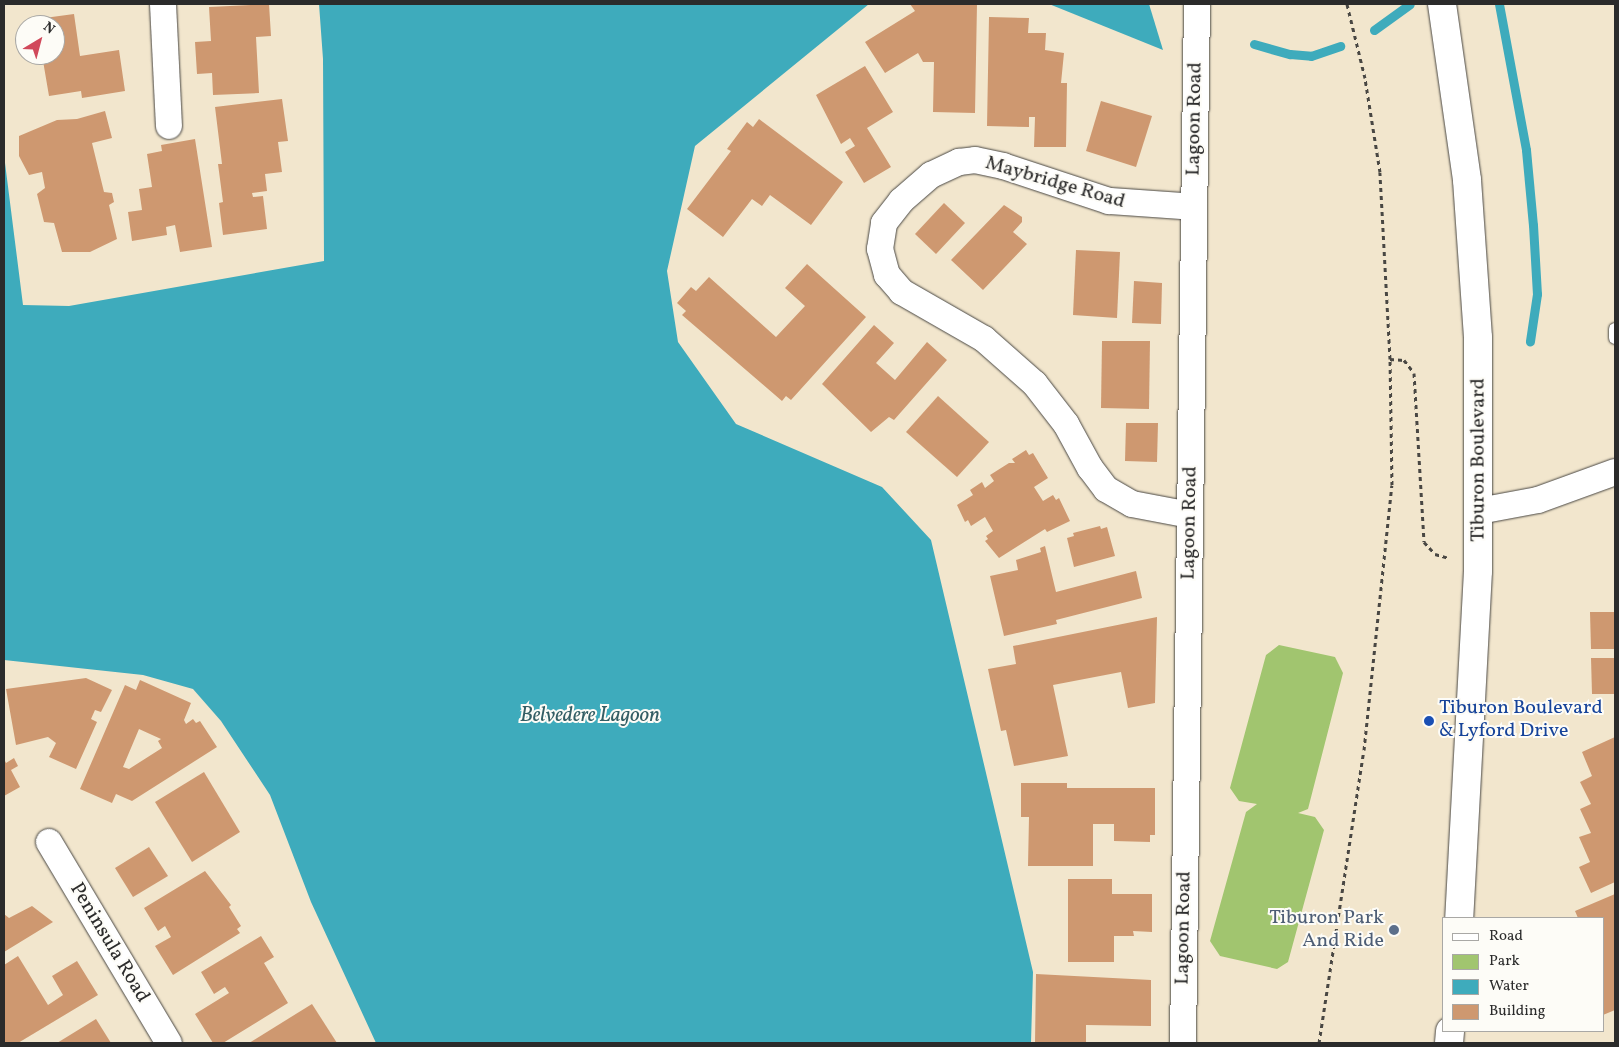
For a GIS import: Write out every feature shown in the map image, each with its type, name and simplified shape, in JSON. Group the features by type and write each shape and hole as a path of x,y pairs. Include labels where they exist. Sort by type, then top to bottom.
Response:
{"main road":[{"name":"Tiburon Boulevard","path":"1442,4 1463,139 1474,261 1479,511 1460,917"}],"street":[{"path":"163,4 169,126"},
{"name":"Lagoon Road","path":"1183,1043 1197,4"},
{"name":"Maybridge Road","path":"1190,515 1132,504 1106,489 1090,468 1066,424 1035,384 984,339 902,292 887,275 880,249 884,223 901,201 931,175 959,162 975,160 1002,166 1109,201 1194,207"},
{"path":"1479,511 1538,500 1615,472"},
{"name":"Peninsula Road","path":"49,842 169,1043"}],"lane":[{"path":"1615,329 1615,338"}],"path":[{"path":"1319,1043 1356,810 1390,517 1393,454 1380,172 1365,78 1348,4"},
{"path":"1390,359 1404,360 1414,373 1424,542 1441,556 1478,562"}],"green space":[{"path":"1279,645 1335,657 1343,673 1308,809 1298,813 1315,817 1324,830 1288,962 1277,969 1220,956 1210,941 1246,812 1257,804 1239,801 1230,788 1266,655"}],"water":[{"name":"Belvedere Lagoon","path":"319,4 869,4 695,146 667,271 678,342 736,424 882,487 931,540 1033,972 1031,1043 376,1043 311,902 270,795 221,721 193,689 143,675 4,660 4,155 23,305 69,306 324,261 323,59"},
{"path":"1049,4 1149,4 1163,50"}],"building":[{"path":"269,4 271,36 256,37 259,93 213,95 212,73 197,74 195,42 211,41 209,7"},
{"path":"910,4 977,4 975,113 933,112 934,62 923,62 918,53 885,73 865,42 915,11"},
{"path":"74,14 80,56 119,50 125,91 82,98 81,91 49,96 44,65 65,65 65,15"},
{"path":"989,17 1029,18 1028,33 1046,33 1045,50 1064,53 1061,83 1067,83 1066,147 1034,147 1035,117 1029,117 1029,127 987,126"},
{"path":"865,66 893,112 867,128 891,167 864,183 845,152 855,146 850,138 841,144 816,95"},
{"path":"282,99 288,141 278,142 282,172 265,174 267,191 252,193 253,197 263,196 267,229 223,235 219,203 223,202 218,164 222,164 215,107"},
{"path":"1101,101 1152,116 1136,167 1086,151"},
{"path":"105,111 112,138 92,143 104,192 112,193 114,202 109,205 117,239 90,252 62,252 54,223 44,222 37,194 45,188 42,172 29,175 19,156 19,136 57,120 77,119"},
{"path":"759,119 843,182 811,225 770,195 762,206 752,199 723,237 687,209 731,151 727,149 747,122 753,127"},
{"path":"195,139 212,247 180,252 175,225 166,227 167,235 132,241 128,212 142,210 139,189 152,187 147,154 162,151 161,145"},
{"path":"944,203 965,223 936,254 915,234"},
{"path":"1004,205 1022,217 1022,222 1013,232 1027,244 983,290 951,260"},
{"path":"1076,250 1120,252 1117,318 1073,315"},
{"path":"807,264 866,317 791,400 786,396 782,401 682,315 686,311 677,303 691,287 696,291 709,277 776,337 805,306 785,288"},
{"path":"1134,281 1162,283 1161,324 1132,323"},
{"path":"874,325 894,343 876,363 895,380 927,342 947,360 894,420 889,417 871,432 822,384"},
{"path":"1102,341 1150,341 1149,409 1101,408"},
{"path":"938,396 989,442 957,477 906,432"},
{"path":"1126,423 1158,423 1157,462 1125,461"},
{"path":"1026,450 1029,455 1033,453 1048,478 1034,487 1043,501 1053,495 1056,500 1059,498 1070,521 1047,532 1045,529 999,558 985,541 988,539 986,536 993,531 985,517 971,526 968,520 965,522 957,505 973,495 970,490 982,482 985,488 994,481 990,475 1009,463 1015,463 1012,459"},
{"path":"1100,526 1101,529 1107,527 1115,556 1074,567 1067,538 1074,536 1073,533"},
{"path":"1045,546 1056,592 1136,571 1142,598 1056,620 1057,624 1004,636 990,576 1018,570 1016,560 1041,552 1040,548"},
{"path":"1590,612 1615,612 1615,649 1591,649"},
{"path":"1157,617 1155,703 1128,708 1121,672 1053,685 1068,756 1014,766 1006,730 1001,731 988,669 1016,664 1013,646"},
{"path":"1591,658 1615,658 1615,694 1592,694"},
{"path":"86,678 112,690 101,712 95,710 91,719 97,722 76,769 49,757 56,743 48,737 16,745 6,689"},
{"path":"140,680 191,703 184,720 186,724 193,719 196,723 200,721 217,747 132,801 116,794 112,803 80,789 125,685 136,690","holes":["139,729 161,739 158,741 162,748 129,769 123,767"]},
{"path":"1615,737 1615,882 1591,893 1579,867 1590,862 1579,837 1591,833 1580,809 1591,804 1580,782 1592,776 1582,752"},
{"path":"14,758 18,766 11,770 20,787 4,796 4,759 6,763"},
{"path":"204,772 240,832 192,862 155,802"},
{"path":"1021,783 1067,783 1067,788 1155,788 1155,835 1150,835 1150,842 1114,841 1114,824 1093,824 1093,866 1028,866 1029,817 1021,817"},
{"path":"149,847 168,876 133,897 115,868"},
{"path":"205,871 231,905 229,907 241,926 237,929 240,933 173,975 155,946 171,937 165,926 158,931 144,908"},
{"path":"1068,879 1112,879 1112,894 1152,894 1152,932 1133,931 1134,936 1114,936 1114,962 1068,962"},
{"path":"1615,894 1615,1010 1604,1015 1604,917 1578,917 1575,911"},
{"path":"32,906 53,922 4,952 4,914 9,918"},
{"path":"261,936 274,957 264,963 288,1003 223,1043 213,1043 195,1014 229,993 225,987 214,994 201,972"},
{"path":"18,956 48,1005 63,995 52,976 77,961 98,995 18,1043 4,1043 4,965"},
{"path":"1036,974 1151,980 1151,1026 1086,1025 1086,1043 1035,1043"},
{"path":"312,1004 337,1043 249,1043"},
{"path":"96,1019 111,1043 57,1043"}],"waterway":[{"path":"1374,30 1410,4"},
{"path":"1499,4 1526,150 1533,225 1537,294 1530,341"},
{"path":"1254,44 1290,54 1311,56 1340,46"}],"place":[{"name":"Tiburon Boulevard & Lyford Drive","path":"1429,721"},
{"name":"Tiburon Park And Ride","path":"1394,930"}]}
